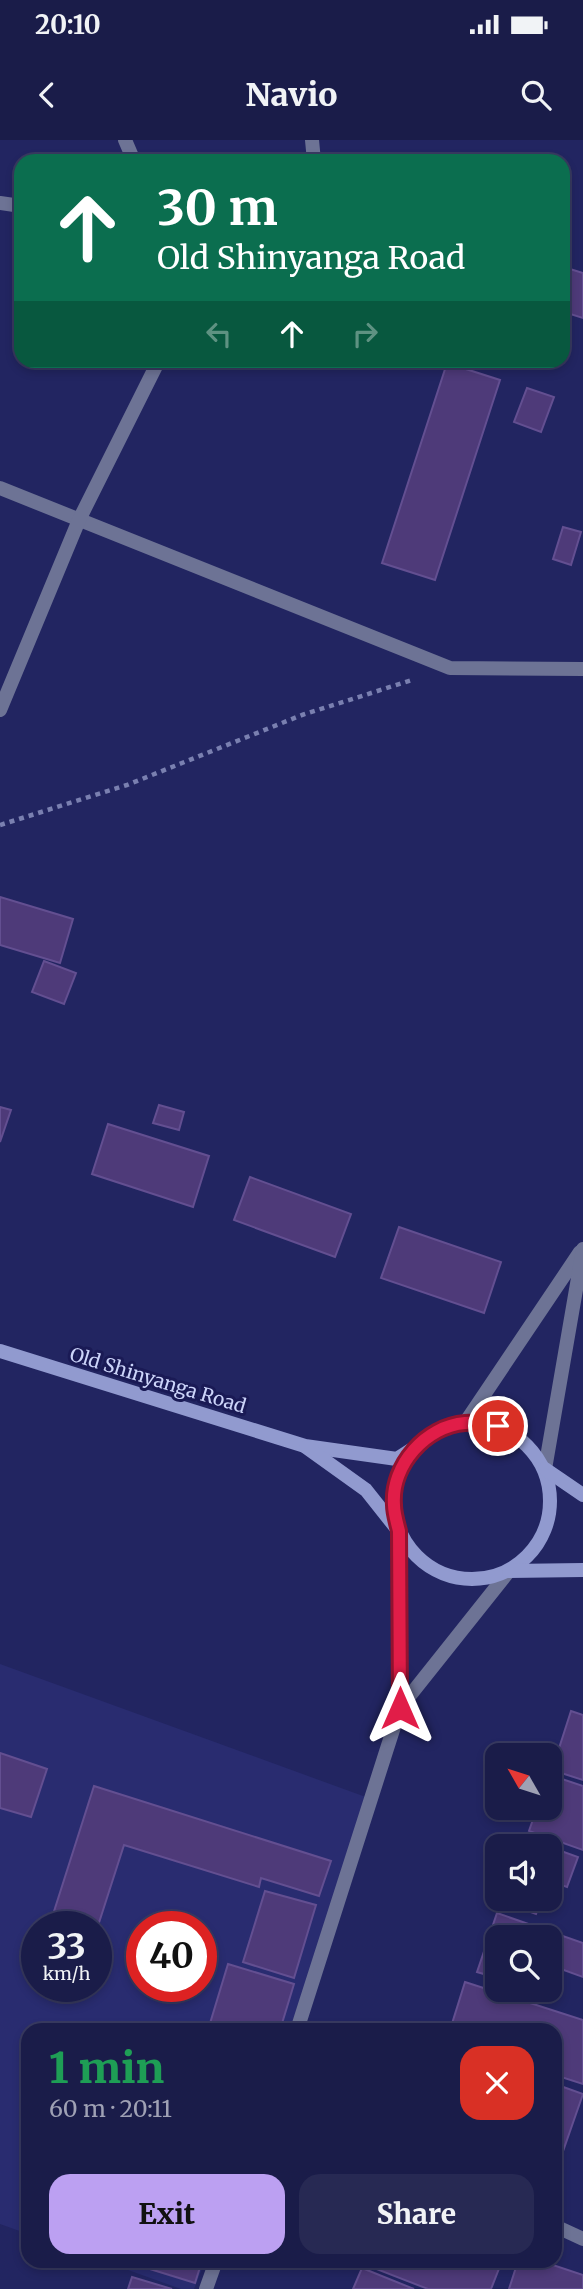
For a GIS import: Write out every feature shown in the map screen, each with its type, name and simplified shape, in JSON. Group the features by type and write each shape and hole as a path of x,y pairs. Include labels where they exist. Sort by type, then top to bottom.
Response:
{"main road":[{"name":"Old Shinyanga Road","path":"0,1351 305,1446 397,1459 436,1431 465,1423 498,1426 525,1442 545,1469 583,1494"},
{"name":"Old Shinyanga Road","path":"399,1531 393,1503 398,1474 413,1449 436,1431"},
{"name":"Old Shinyanga Road","path":"305,1446 366,1490 417,1558 445,1575 477,1580 509,1571 583,1570"},
{"name":"Old Shinyanga Road","path":"509,1571 532,1553 547,1527 551,1498 545,1469"}],"street":[{"path":"0,710 79,520 155,368"},
{"path":"0,488 450,668 583,668"},
{"path":"465,1423 583,1249"},
{"path":"545,1469 583,1249"},
{"path":"299,2023 400,1708 399,1531"},
{"path":"400,1708 509,1571"},
{"path":"562,2229 583,2239"},
{"path":"206,2289 214,2268"}],"path":[{"path":"0,825 127,785 302,715 450,668"}],"shaded area":[{"path":"0,1664 374,1800 292,2023 21,2023 21,2232 0,2224"},
{"path":"122,2268 202,2268 194,2289 181,2289"}],"building":[{"path":"570,269 583,273 583,318 570,314"},
{"path":"445,368 463,368 500,380 435,580 382,563"},
{"path":"527,388 554,397 541,432 514,422"},
{"path":"563,527 581,532 571,565 553,559"},
{"path":"0,897 73,919 60,963 0,945"},
{"path":"44,961 76,973 64,1004 32,992"},
{"path":"159,1105 184,1112 179,1130 153,1123"},
{"path":"0,1107 11,1110 0,1142"},
{"path":"108,1124 209,1156 193,1207 92,1174"},
{"path":"250,1177 351,1214 335,1257 234,1220"},
{"path":"399,1227 501,1262 484,1313 381,1278"},
{"path":"571,1711 583,1715 583,1780 562,1773 561,1743"},
{"path":"0,1753 47,1769 31,1817 0,1808"},
{"path":"562,1779 583,1786 583,1850 562,1843 562,1834 538,1834 529,1831 533,1820 562,1820"},
{"path":"94,1786 331,1861 319,1896 261,1878 259,1887 124,1845 103,1911 54,1911"},
{"path":"562,1851 578,1857 567,1887 562,1885"},
{"path":"265,1891 316,1905 294,1978 243,1962"},
{"path":"497,1913 531,1925 493,1925"},
{"path":"562,1936 583,1943 583,1977 562,1969"},
{"path":"485,1948 485,1974 477,1972"},
{"path":"228,1964 294,1984 282,2023 210,2023"},
{"path":"465,1982 485,1988 485,2002 527,2002 583,2020 583,2084 562,2077 562,2023 452,2023"},
{"path":"562,2086 583,2094 562,2154"},
{"path":"147,2268 200,2268 195,2283"},
{"path":"362,2268 414,2289 353,2289"},
{"path":"374,2268 499,2268 491,2289 428,2289"},
{"path":"516,2268 562,2268 583,2275 583,2289 509,2289"},
{"path":"132,2277 172,2289 128,2289"}],"route":[{"path":"400,1708 399,1531 393,1503 398,1474 413,1449 436,1431 465,1423 498,1426"}]}
